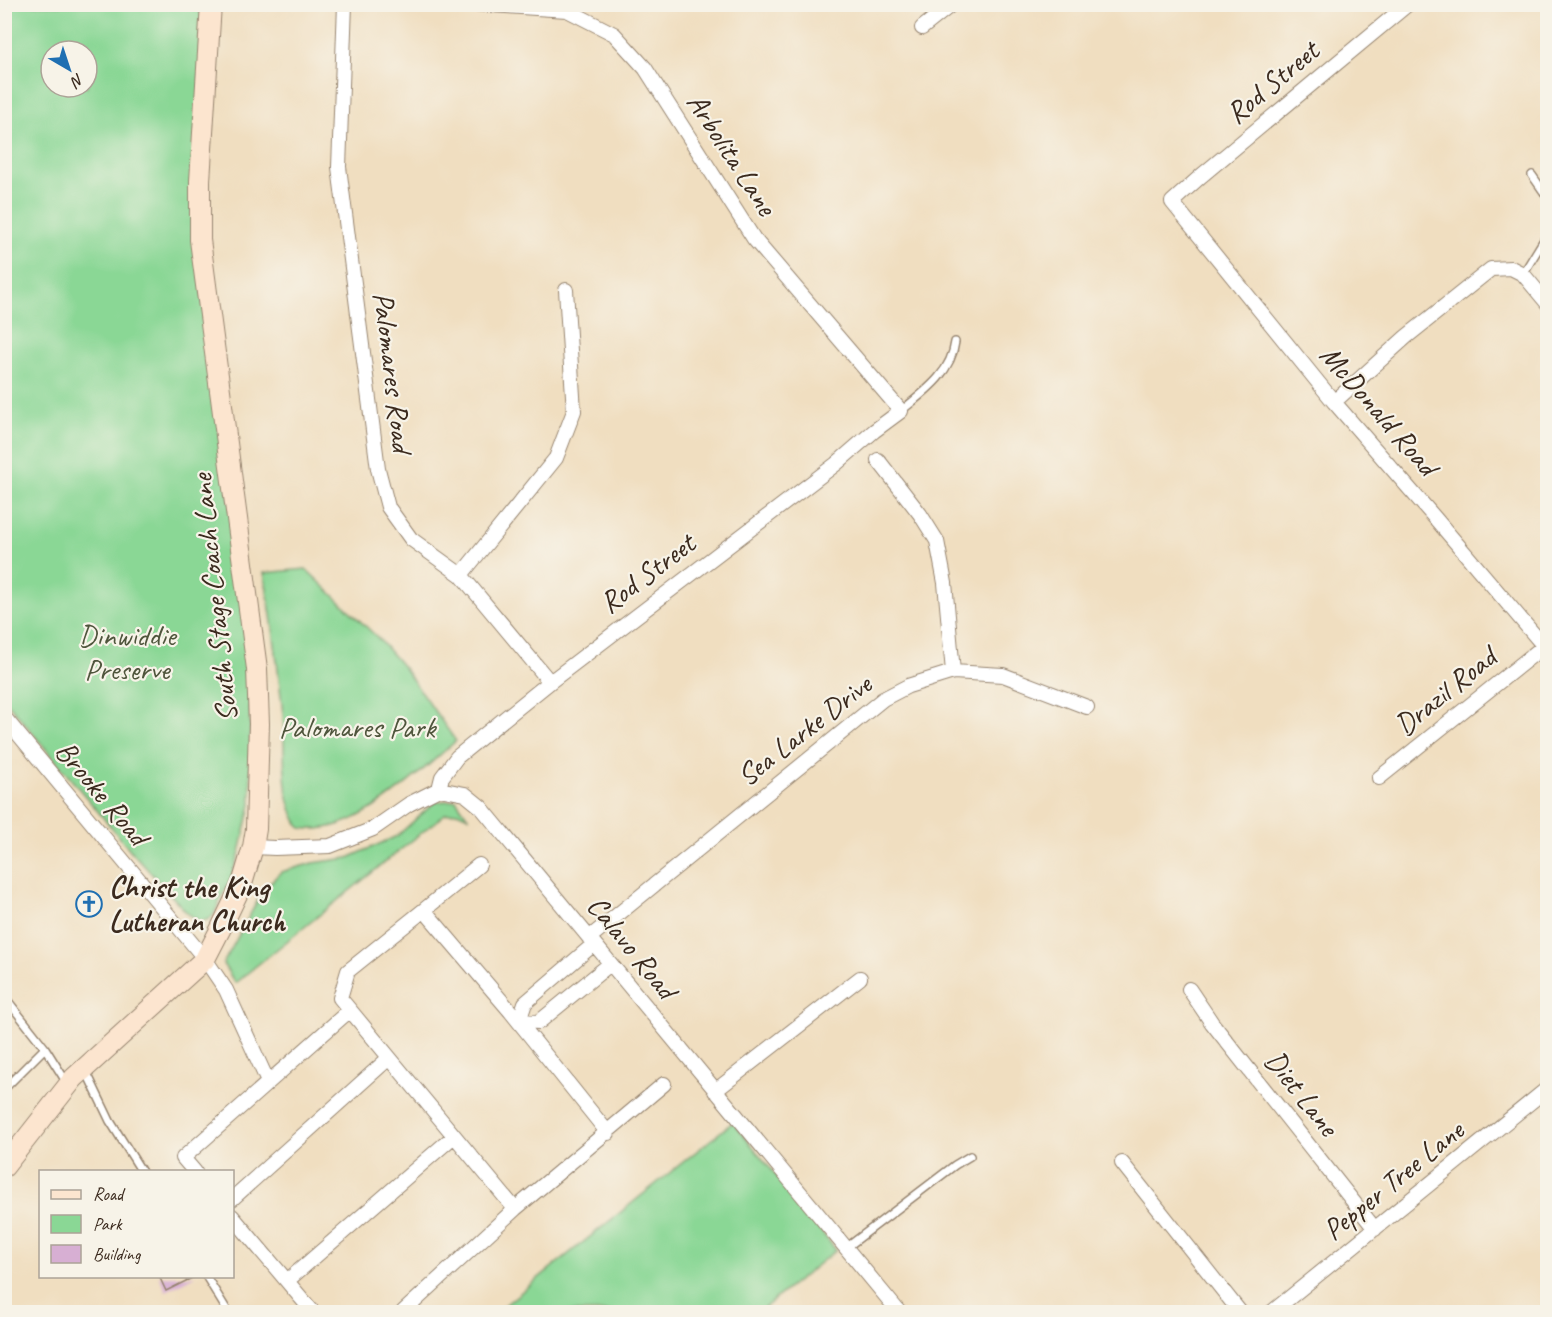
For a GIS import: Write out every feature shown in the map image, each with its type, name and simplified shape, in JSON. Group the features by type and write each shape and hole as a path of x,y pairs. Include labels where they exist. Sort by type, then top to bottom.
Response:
{"main road":[{"name":"South Stage Coach Lane","path":"4,1167 68,1086 205,959 242,884 253,847 256,829 257,669 200,240 200,181 211,4"}],"street":[{"name":"Palomares Road","path":"345,4 339,166 378,469 388,507 411,539 461,575 550,682"},
{"name":"Arbolita Lane","path":"475,4 567,10 614,34 645,68 754,239 901,411"},
{"path":"922,28 952,4"},
{"name":"Rod Street","path":"1172,202 1404,6"},
{"name":"McDonald Road","path":"1172,202 1334,402 1436,518 1546,649"},
{"path":"1334,402 1406,337 1491,269 1511,268 1523,274 1548,304"},
{"path":"461,575 556,458 574,411 566,290"},
{"name":"Rod Street","path":"440,789 442,777 457,757 550,682 836,464 901,411"},
{"path":"878,460 920,514 937,541 945,583 953,672"},
{"name":"Drazil Road","path":"1379,778 1546,649"},
{"name":"Sea Larke Drive","path":"519,1021 525,1003 592,941 883,699 908,686 953,672 1003,675 1087,706"},
{"name":"Brooke Road","path":"5,718 205,959 226,990 268,1083"},
{"path":"253,847 330,846 373,829 409,804 440,789"},
{"name":"Calavo Road","path":"440,789 465,794 481,807 899,1312"},
{"path":"479,865 348,971 340,998 515,1209"},
{"path":"424,910 519,1021 608,1133"},
{"path":"519,1021 539,1022 610,964"},
{"path":"715,1091 860,978"},
{"name":"Diet Lane","path":"1188,989 1212,1023 1375,1229"},
{"path":"193,1170 183,1158 350,1010"},
{"path":"234,1197 389,1058"},
{"path":"404,1312 515,1209 664,1084"},
{"name":"Pepper Tree Lane","path":"1272,1312 1548,1088"},
{"path":"287,1281 454,1136"},
{"path":"1122,1163 1240,1312"},
{"path":"234,1218 313,1312"}],"lane":[{"path":"1532,175 1548,198"},
{"path":"1523,274 1548,233"},
{"path":"901,411 942,375 954,352 955,342"},
{"path":"4,996 45,1048 68,1086"},
{"path":"4,1089 45,1048"},
{"path":"85,1069 110,1121 141,1170"},
{"path":"846,1248 970,1156"},
{"path":"207,1278 228,1312"}],"green space":[{"name":"Dinwiddie Preserve","path":"4,5 202,5 197,254 249,646 251,805 232,875 213,916 207,920 199,921 188,914 130,850 5,700"},
{"name":"Palomares Park","path":"306,569 378,638 404,668 456,741 384,801 343,823 322,828 301,828 289,803 286,789 283,715 273,626 264,573"},
{"path":"456,800 468,817 457,812 445,814 235,983 223,964 264,889 281,872 313,863 348,858 397,836 435,802"},
{"path":"733,1122 836,1250 759,1312 503,1312 500,1309"}],"building":[{"path":"160,1278 192,1278 166,1291"}],"place":[{"name":"Christ the King Lutheran Church","path":"89,904"}]}
